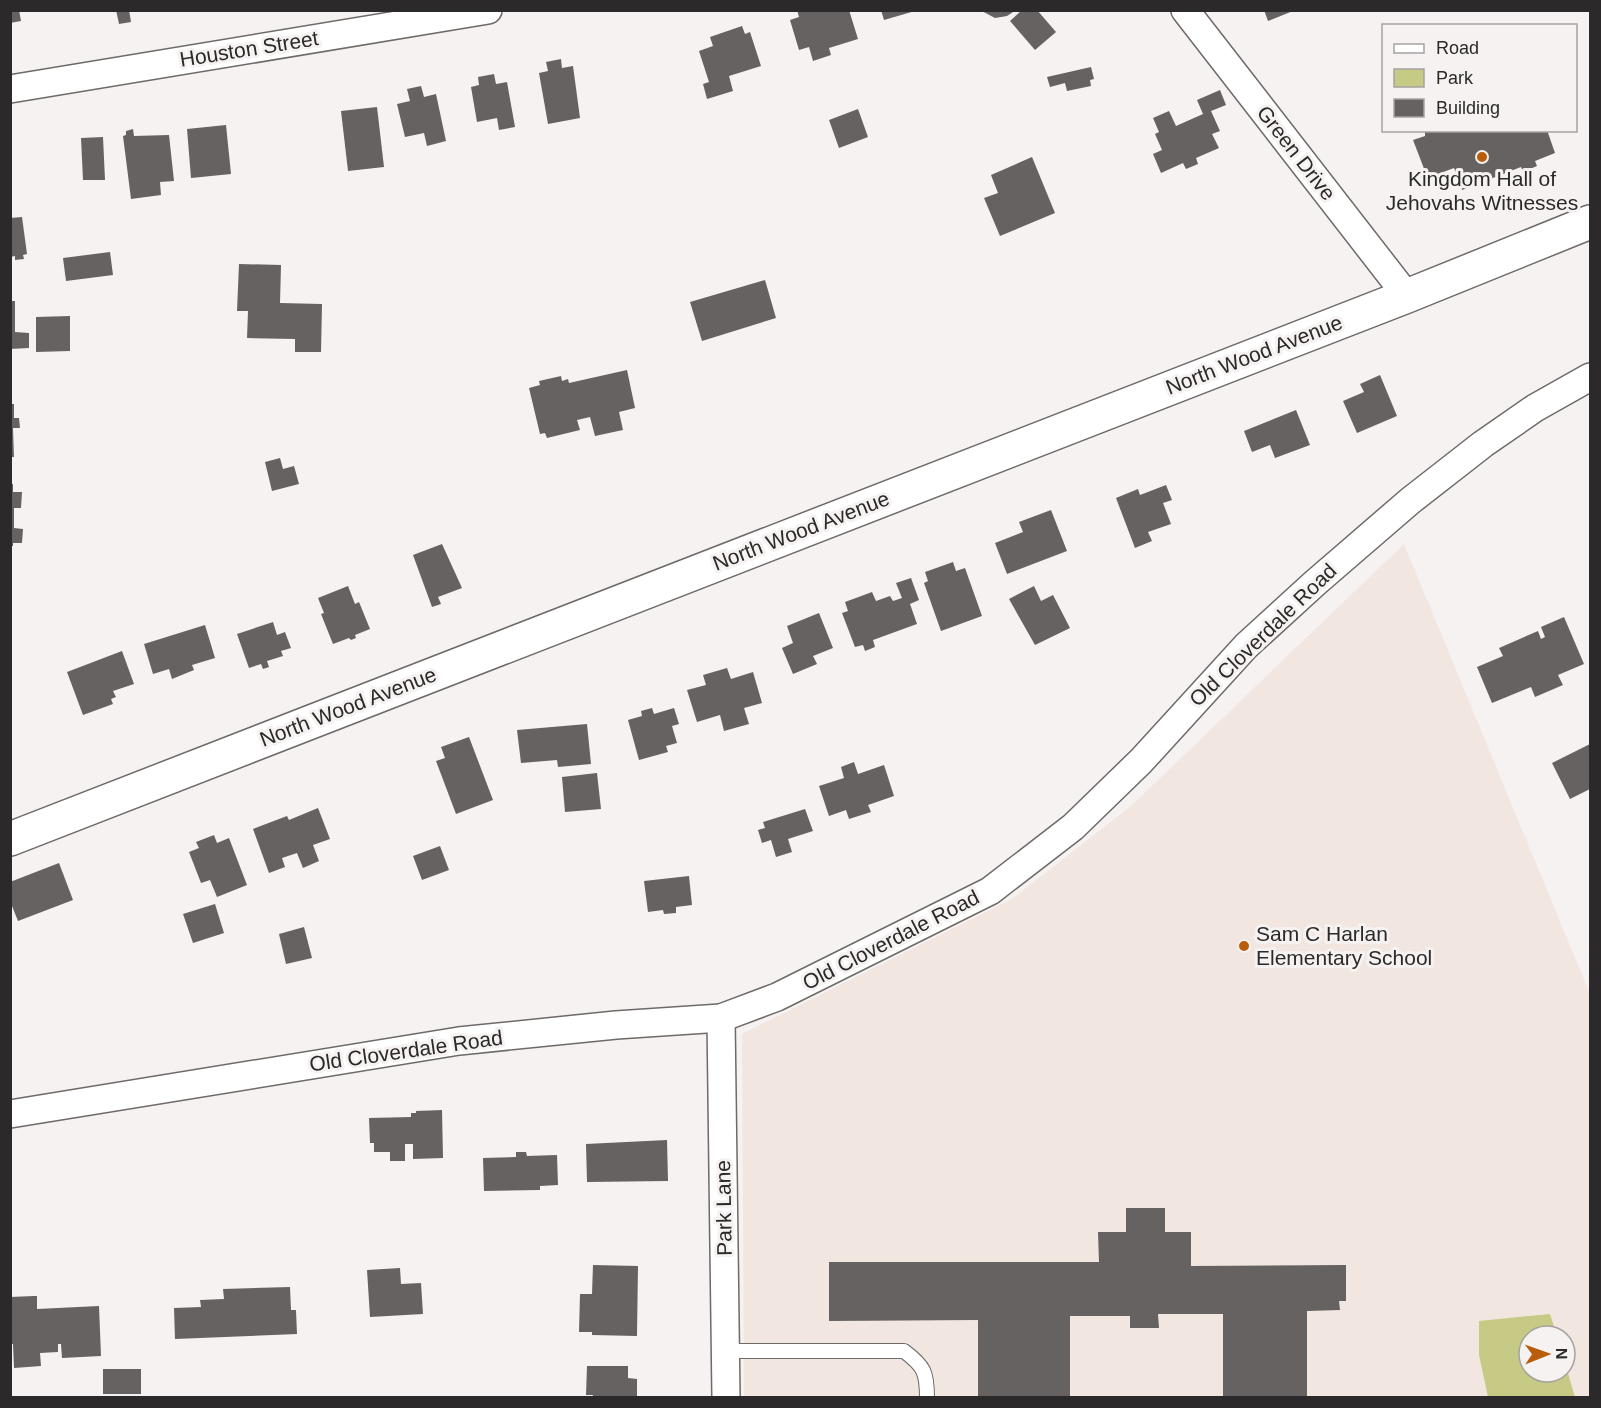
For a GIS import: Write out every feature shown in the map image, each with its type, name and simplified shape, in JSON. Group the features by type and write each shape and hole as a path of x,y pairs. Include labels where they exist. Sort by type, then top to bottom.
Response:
{"main road":[{"name":"North Wood Avenue","path":"10,839 1407,296 1590,222"}],"street":[{"name":"Houston Street","path":"10,89 488,10"},
{"name":"Green Drive","path":"1185,10 1407,296"},
{"name":"Old Cloverdale Road","path":"10,1114 449,1043 616,1024 721,1018 777,997 990,891 1097,806 1246,646 1410,501 1534,408 1590,377"},
{"name":"Park Lane","path":"721,1018 726,1398"}],"lane":[{"path":"726,1351 904,1351 921,1364 927,1380 927,1398"}],"shaded area":[{"name":"Sam C Harlan Elementary School","path":"1404,544 1590,994 1590,1397 744,1397 742,1034 1012,899 1131,806"}],"green space":[{"path":"1550,1314 1553,1324 1517,1324 1517,1384 1571,1384 1575,1397 1488,1397 1479,1355 1479,1321"}],"building":[{"path":"10,10 19,10 21,21 10,23"},
{"path":"116,10 129,10 131,22 119,24"},
{"path":"797,10 849,10 858,39 829,48 831,55 813,61 809,47 799,50 790,20 799,17"},
{"path":"881,10 915,10 915,11 884,20"},
{"path":"980,10 1016,10 1007,16 995,18"},
{"path":"1022,10 1037,10 1056,32 1035,50 1010,21"},
{"path":"1264,10 1293,10 1293,11 1268,21"},
{"path":"742,26 745,34 750,32 761,66 729,76 733,91 707,99 703,84 709,82 699,51 713,46 710,37"},
{"path":"561,59 562,68 573,66 580,118 548,124 539,73 548,71 546,62"},
{"path":"1091,67 1094,79 1090,80 1091,86 1067,91 1065,83 1050,87 1047,77"},
{"path":"494,74 496,84 507,82 515,127 499,130 497,118 477,122 471,87 479,85 478,77"},
{"path":"421,86 424,97 436,94 446,141 427,146 424,133 405,137 397,104 410,101 407,89"},
{"path":"1220,90 1226,105 1211,111 1220,131 1212,134 1219,148 1196,158 1198,164 1186,169 1183,163 1161,173 1153,154 1162,150 1155,134 1159,132 1153,118 1169,111 1176,126 1203,114 1197,100"},
{"path":"377,107 384,167 348,171 341,111"},
{"path":"858,109 868,137 839,148 829,120"},
{"path":"226,125 231,174 191,178 187,129"},
{"path":"133,129 134,136 169,135 174,181 160,182 161,195 131,199 123,136 126,135 126,131"},
{"name":"Kingdom Hall of Jehovahs Witnesses","path":"1425,132 1548,132 1555,153 1535,161 1537,166 1523,172 1521,167 1462,190 1454,168 1438,174 1440,180 1433,183 1431,178 1428,179 1413,140 1425,136"},
{"path":"103,137 105,180 83,180 81,138"},
{"path":"1032,157 1055,213 1000,236 984,198 998,193 991,175"},
{"path":"22,217 27,254 23,255 24,259 15,260 15,256 10,257 10,218"},
{"path":"110,252 113,275 66,281 63,258"},
{"path":"239,264 281,265 280,303 322,304 321,352 295,352 295,339 247,338 248,311 237,311"},
{"path":"765,280 776,318 702,341 690,302"},
{"path":"10,301 15,301 15,332 29,333 29,348 10,349"},
{"path":"70,316 70,351 36,352 36,317"},
{"path":"627,370 635,408 619,412 623,430 595,436 590,417 577,420 580,430 547,438 545,433 540,434 529,388 540,385 539,381 561,376 562,381 568,379 569,383"},
{"path":"1380,375 1397,416 1357,433 1343,401 1364,392 1360,384"},
{"path":"10,404 14,404 14,418 19,418 20,428 13,428 14,457 10,457"},
{"path":"1296,410 1310,445 1275,458 1270,445 1252,452 1244,431"},
{"path":"280,458 283,469 294,466 299,484 272,491 265,462"},
{"path":"10,484 13,484 13,492 22,492 21,508 14,508 14,528 23,529 22,543 13,543 13,546 10,546"},
{"path":"1166,485 1172,500 1163,503 1171,524 1148,532 1152,541 1135,548 1116,498 1138,489 1140,495"},
{"path":"1051,510 1067,551 1007,574 995,543 1023,532 1019,522"},
{"path":"442,544 462,588 438,597 441,604 432,607 413,555"},
{"path":"953,562 956,571 965,568 982,616 941,631 924,583 928,581 925,572"},
{"path":"911,578 919,600 910,604 917,624 873,640 875,647 865,651 863,645 855,647 842,613 848,611 845,602 872,592 876,601 890,596 893,601 902,598 896,583"},
{"path":"348,586 355,604 359,602 370,629 355,635 356,638 333,644 321,614 324,613 318,598"},
{"path":"1034,586 1041,601 1053,595 1070,628 1035,645 1009,599"},
{"path":"819,613 833,648 813,656 817,664 793,674 782,648 793,643 787,626"},
{"path":"1564,617 1584,664 1558,675 1563,685 1535,697 1531,687 1492,703 1477,667 1503,656 1499,648 1538,631 1541,639 1545,637 1541,627"},
{"path":"273,622 277,635 285,632 291,648 281,651 283,656 267,661 269,667 263,669 261,664 249,668 237,634"},
{"path":"205,625 215,658 192,665 194,670 172,679 169,669 153,674 144,644"},
{"path":"122,651 134,684 113,691 116,697 111,699 113,704 83,715 67,672"},
{"path":"727,668 731,679 753,672 762,703 744,708 749,724 724,731 720,715 697,722 687,690 706,685 703,675"},
{"path":"652,708 654,714 674,708 679,724 672,726 677,743 666,746 668,752 639,760 628,720 642,716 641,711"},
{"path":"587,724 591,764 558,767 557,760 521,763 517,730"},
{"path":"469,737 493,800 456,814 436,761 445,758 441,747"},
{"path":"1590,744 1590,789 1570,799 1552,763"},
{"path":"854,762 858,774 884,765 894,796 868,805 871,812 849,819 846,810 829,816 819,786 844,778 841,767"},
{"path":"597,773 601,809 565,812 562,777"},
{"path":"318,808 330,839 313,845 319,861 303,868 297,853 282,858 285,867 269,873 253,829 287,816 289,820"},
{"path":"805,809 813,831 788,839 792,852 776,857 771,840 762,843 758,830 765,828 763,822"},
{"path":"214,835 217,843 229,838 247,885 217,897 210,880 201,883 189,852 199,848 196,842"},
{"path":"440,846 449,870 422,880 413,856"},
{"path":"59,863 73,900 18,921 10,901 10,882"},
{"path":"689,876 692,905 676,907 676,913 664,914 663,910 648,912 644,881"},
{"path":"215,904 224,933 193,943 183,914"},
{"path":"304,927 312,958 286,964 279,934"},
{"path":"442,1110 443,1158 413,1159 413,1144 405,1144 405,1161 390,1161 390,1152 374,1152 374,1143 370,1143 369,1118 411,1117 411,1113 416,1113 416,1111"},
{"path":"667,1140 668,1181 587,1182 586,1144"},
{"path":"516,1152 526,1152 527,1156 557,1155 558,1185 540,1186 540,1190 484,1191 483,1158 516,1157"},
{"path":"1126,1208 1165,1208 1165,1232 1191,1232 1191,1266 1346,1265 1346,1301 1339,1301 1340,1310 1307,1311 1307,1398 1223,1398 1223,1314 1158,1314 1159,1328 1130,1328 1130,1316 1070,1316 1070,1398 978,1398 978,1320 829,1321 829,1262 1099,1262 1098,1232 1126,1232"},
{"path":"593,1265 638,1266 637,1336 592,1335 592,1332 579,1332 580,1294 592,1294"},
{"path":"400,1268 401,1284 421,1283 423,1314 370,1317 367,1270"},
{"path":"290,1287 291,1310 296,1310 297,1334 175,1339 174,1308 201,1307 200,1300 224,1299 223,1289"},
{"path":"37,1296 37,1309 99,1306 101,1356 62,1358 61,1344 58,1344 58,1352 40,1353 41,1366 14,1368 13,1344 10,1344 10,1297"},
{"path":"587,1366 628,1366 628,1378 637,1379 637,1398 592,1398 593,1395 586,1395"},
{"path":"103,1369 141,1369 141,1394 103,1394"}],"place":[{"name":"Kingdom Hall of Jehovahs Witnesses","path":"1482,157"},
{"name":"Sam C Harlan Elementary School","path":"1244,946"}]}
